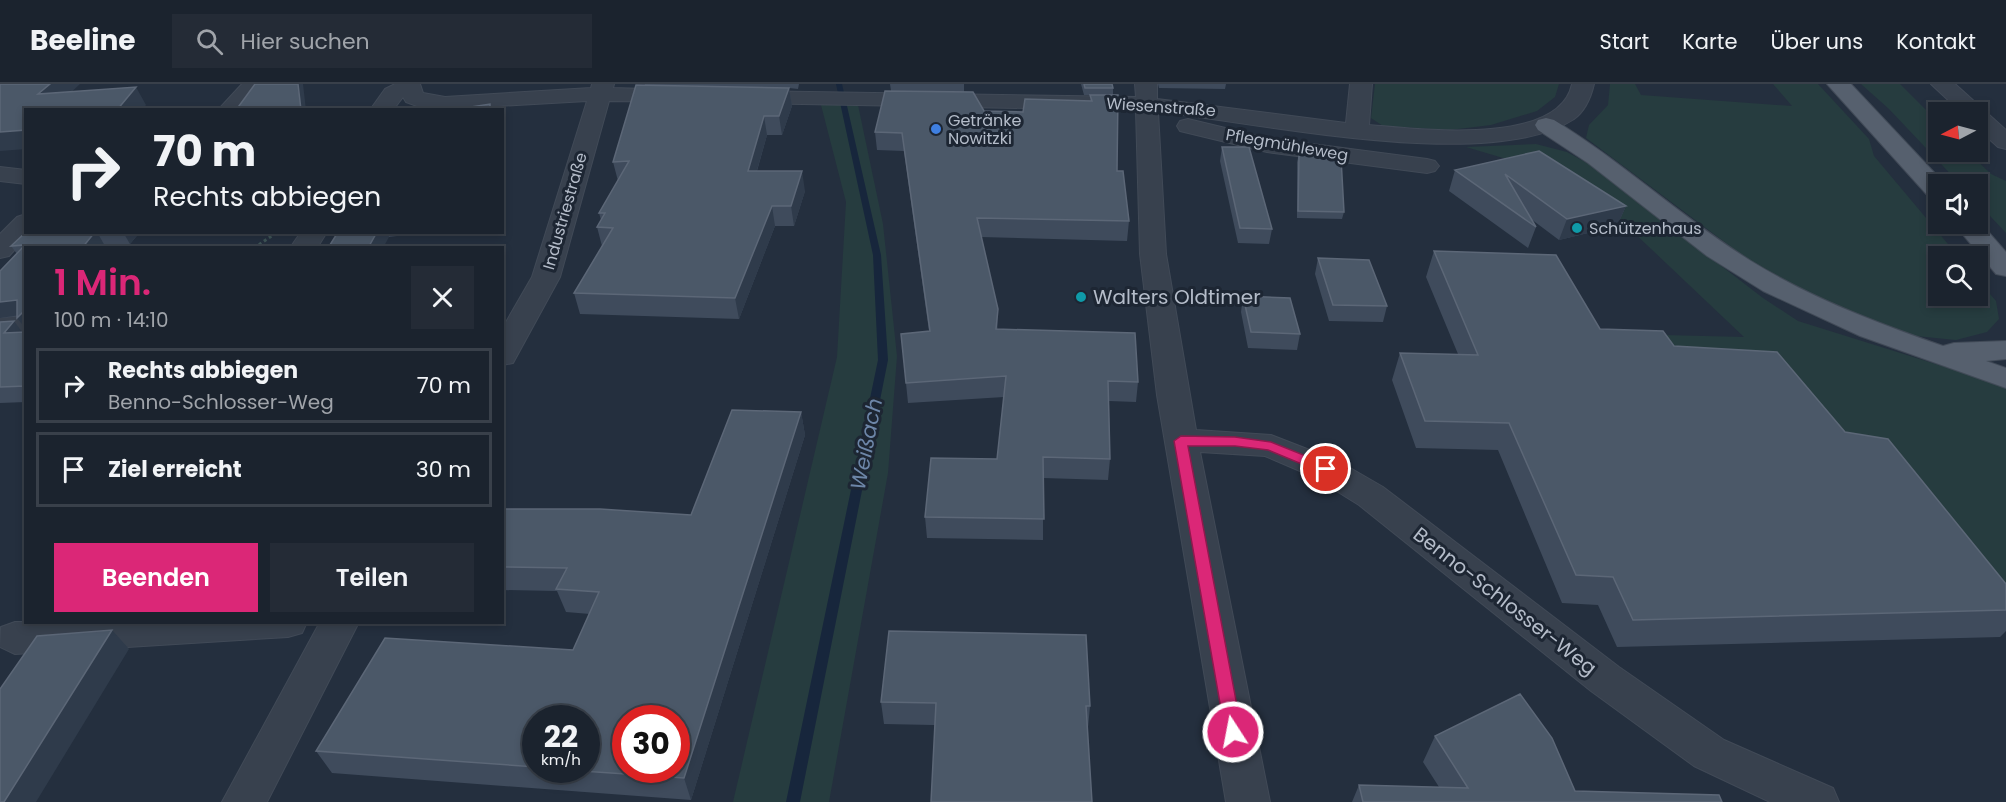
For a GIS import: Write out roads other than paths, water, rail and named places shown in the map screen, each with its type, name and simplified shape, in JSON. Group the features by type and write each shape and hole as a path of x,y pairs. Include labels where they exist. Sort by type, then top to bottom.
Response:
{"main road":[{"path":"1838,84 1859,103 1928,181"},
{"path":"1546,125 1625,179 1704,241 1770,284 1838,318 2006,378"},
{"path":"1975,234 2006,268"},
{"path":"1917,347 1970,353 2006,350"}],"street":[{"path":"232,108 254,84"},
{"path":"382,108 393,94 409,84 414,97 422,106 601,89 700,96"},
{"path":"1357,130 1361,84"},
{"name":"Wiesenstraße","path":"723,97 1147,102 1401,135 1486,136 1546,125 1572,108 1578,101 1583,84"},
{"path":"1942,84 1962,102"},
{"name":"Industriestraße","path":"504,350 512,324 546,277 601,89"},
{"path":"1147,102 1153,254 1181,441 1248,802"},
{"name":"Pflegmühleweg","path":"1147,102 1267,145 1427,166"},
{"path":"1988,126 2006,142"},
{"path":"0,174 24,177"},
{"path":"0,250 24,224"},
{"path":"0,327 24,325"},
{"name":"Benno-Schlosser-Weg","path":"1181,441 1235,442 1271,446 1326,469 1371,496 1605,679 1709,753 1817,802"},
{"path":"14,640 258,624"},
{"path":"244,802 339,624"}],"waterway":[{"name":"Weißach","path":"793,802 883,360 877,255 839,84"}],"place":[{"name":"Getränke Nowitzki","path":"936,129"},
{"name":"Schützenhaus","path":"1577,228"},
{"name":"Walters Oldtimer","path":"1081,297"}]}
